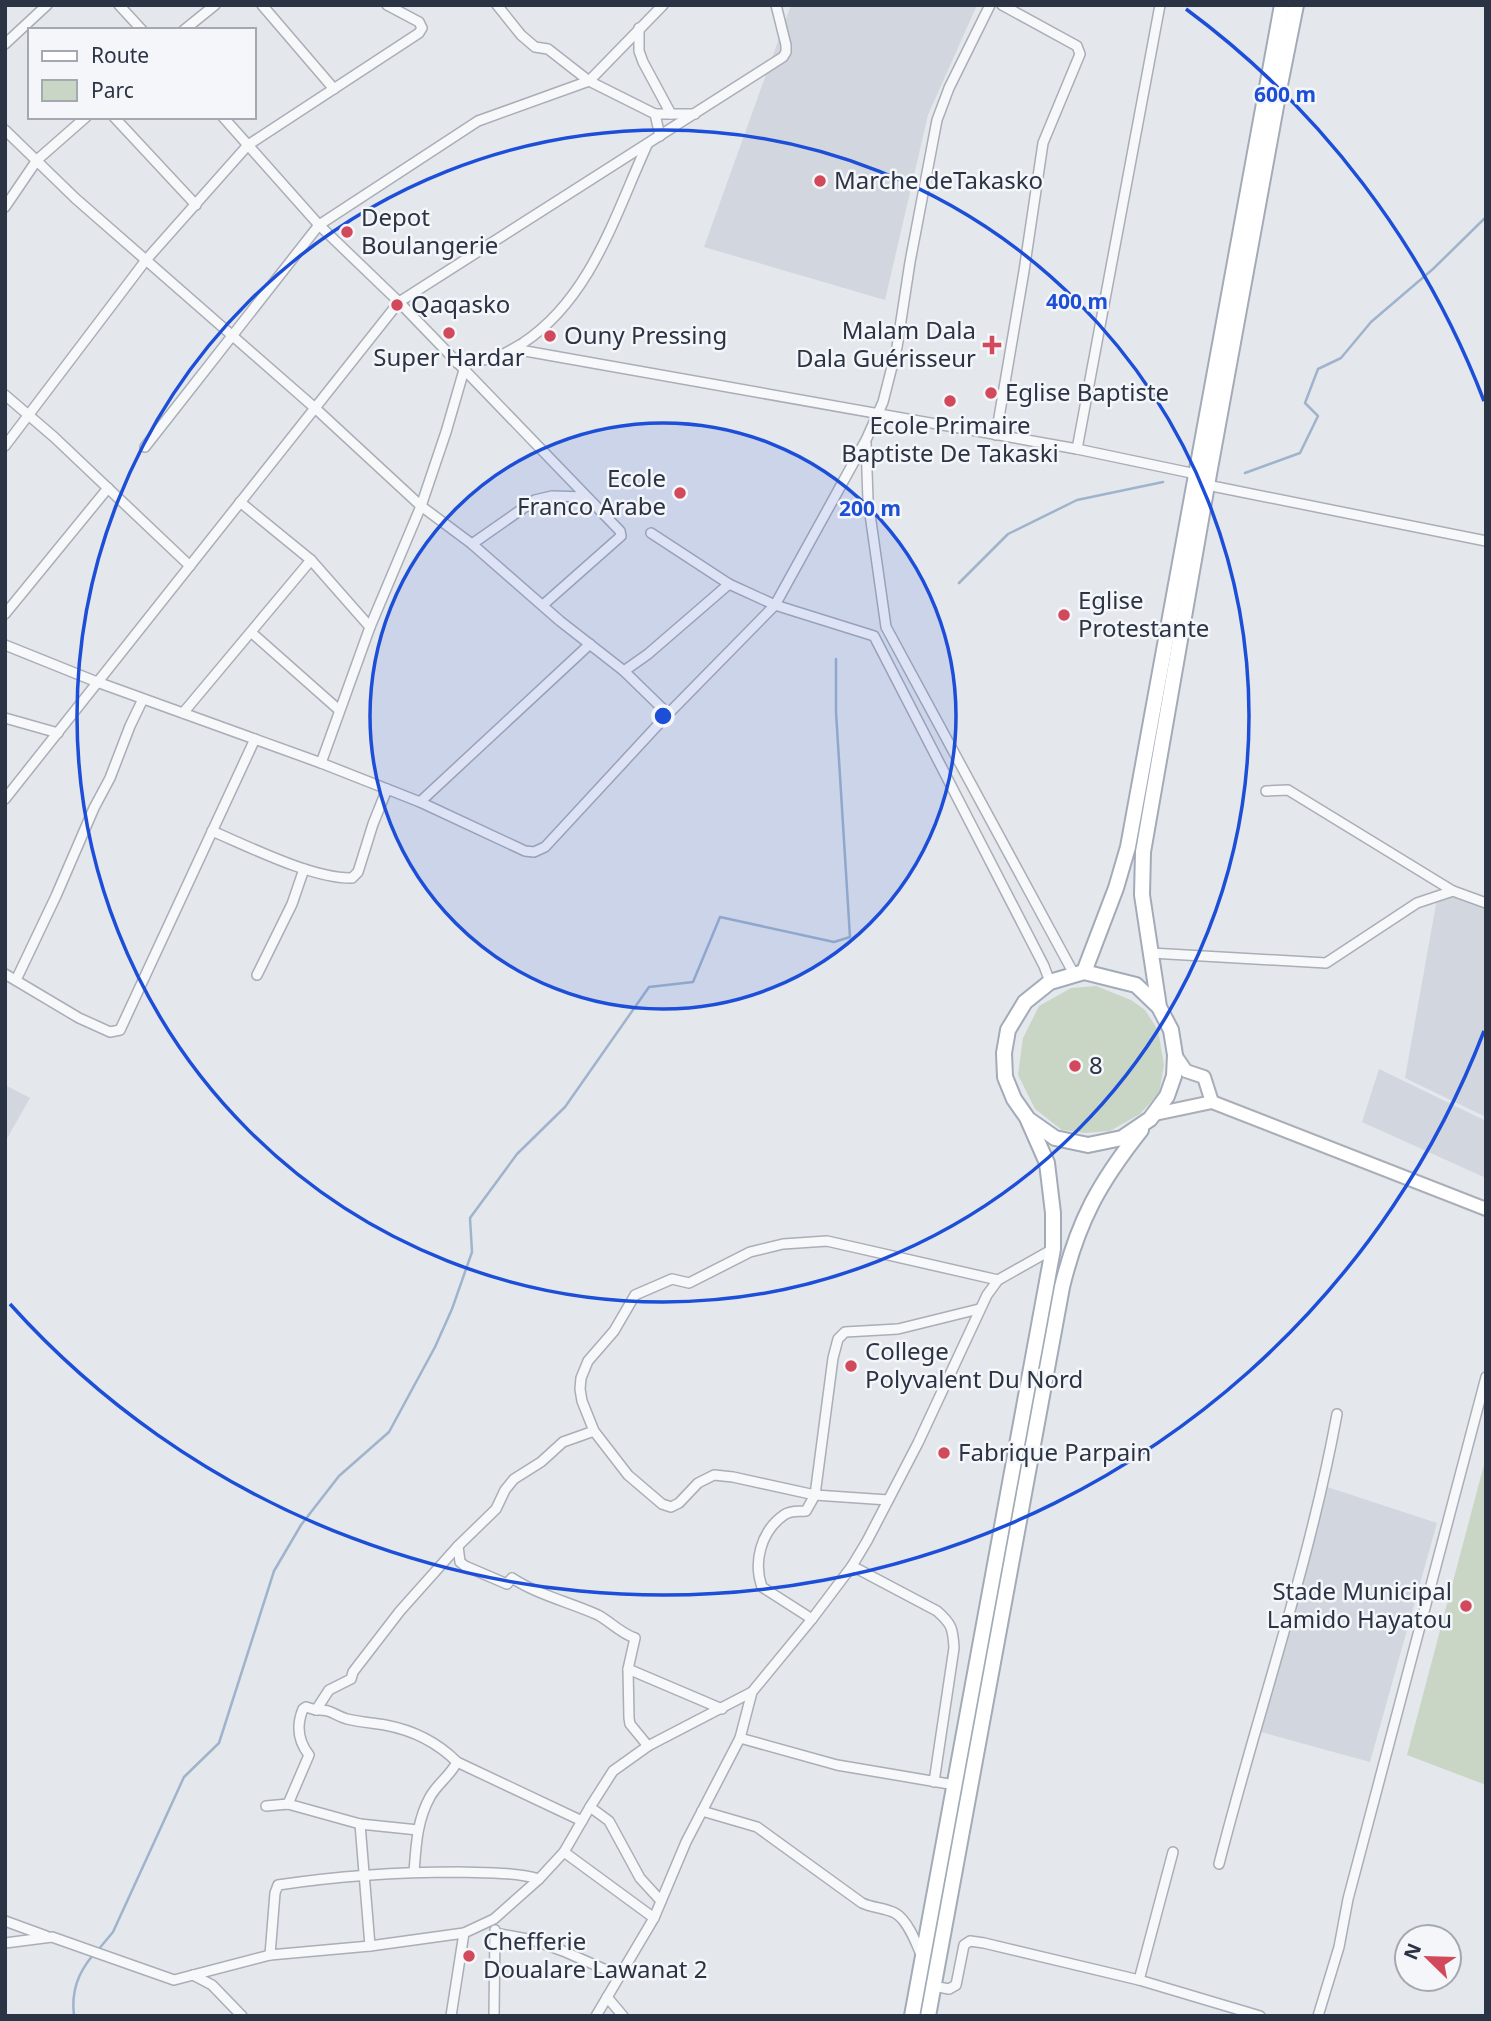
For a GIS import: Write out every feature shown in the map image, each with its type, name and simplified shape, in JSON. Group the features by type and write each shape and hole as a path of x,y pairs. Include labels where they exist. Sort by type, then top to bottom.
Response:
{"main road":[{"path":"1079,973 1116,888 1128,847 1282,5"},
{"path":"1159,1007 1142,895 1143,852 1207,485 1296,5"},
{"path":"912,2016 1054,1249 1047,1163 1028,1119 1014,1100 1006,1077 1004,1053 1008,1030 1024,1002 1050,982 1079,973 1136,985 1159,1007 1171,1030 1175,1055 1174,1076 1167,1096 1100,1186 1070,1251 928,2016"},
{"path":"1028,1119 1055,1138 1088,1145 1122,1138 1152,1116"}],"street":[{"path":"5,44 47,5"},
{"path":"119,5 140,28"},
{"path":"186,28 215,5"},
{"path":"262,5 334,89"},
{"path":"5,446 146,260 248,145 419,33 422,28 419,22 387,5"},
{"path":"497,5 535,47 548,49 589,81 655,114 695,114"},
{"path":"145,447 318,225 478,121 589,81 663,5"},
{"path":"5,799 399,302 783,57 786,45 776,5"},
{"path":"5,645 97,682 387,789 525,850 534,852 545,847 668,714 775,605 866,440 890,380 937,120 949,88 990,5"},
{"path":"996,435 1043,143 1080,54 1077,46 1002,5"},
{"path":"1077,449 1160,5"},
{"path":"639,28 639,51 643,62 671,114"},
{"path":"655,114 660,136"},
{"path":"5,207 37,160 84,119"},
{"path":"116,119 196,205"},
{"path":"225,119 318,225 399,302 616,525 621,536 543,605"},
{"path":"5,130 75,198 315,408 421,506 472,544 624,671 668,714"},
{"path":"321,763 370,627 421,506 446,432 461,367 472,360 490,359 514,349 548,323 596,260 648,144"},
{"path":"514,349 1077,449 1196,474"},
{"path":"5,395 30,415 190,566"},
{"path":"866,440 868,500 886,627 1079,973"},
{"path":"1207,485 1486,541"},
{"path":"5,614 108,488"},
{"path":"472,544 535,500 552,496 586,497"},
{"path":"240,502 311,560 370,627"},
{"path":"651,533 729,584 775,605 874,636 1050,982"},
{"path":"183,713 311,560"},
{"path":"624,671 648,654 729,584"},
{"path":"252,633 339,710"},
{"path":"419,802 590,644"},
{"path":"16,980 110,778 143,699"},
{"path":"5,718 58,733"},
{"path":"5,974 79,1018 110,1032 120,1030 255,739"},
{"path":"212,831 304,869 338,879 352,878 358,872 387,789"},
{"path":"1266,791 1288,790 1453,891 1486,903"},
{"path":"257,975 292,904 304,869"},
{"path":"1151,953 1326,964 1417,903 1453,891"},
{"path":"1175,1055 1186,1071 1204,1077 1212,1102"},
{"path":"1152,1116 1212,1102 1486,1209"},
{"path":"888,1500 815,1495 714,1475 698,1483 679,1503 671,1507 662,1504 628,1475 594,1431 580,1389 588,1361 614,1331 635,1295 672,1279 689,1283 750,1252 783,1244 827,1241 998,1280"},
{"path":"5,1921 174,1980 270,1955 370,1946 464,1933 494,1919 539,1879 564,1852 613,1772 648,1746 752,1692 852,1566 918,1443 979,1309 998,1280 1054,1249"},
{"path":"812,1619 762,1587 758,1572 761,1547 765,1538 785,1514 807,1511 815,1495 833,1358 838,1339 845,1332 898,1329 979,1309"},
{"path":"1318,2016 1339,1947 1348,1899 1486,1377"},
{"path":"1219,1864 1242,1773 1303,1565 1321,1496 1337,1414"},
{"path":"317,1710 329,1690 351,1679 353,1672 400,1611 458,1546 496,1509 514,1479 541,1462 563,1442 594,1431"},
{"path":"458,1546 460,1562 465,1566 508,1584 512,1578 527,1588 600,1616 623,1634 635,1638 628,1669 629,1718 630,1724 648,1746"},
{"path":"852,1566 937,1611 953,1629 954,1648 934,1782"},
{"path":"628,1669 722,1709"},
{"path":"596,2016 654,1918 702,1811 740,1738 752,1692"},
{"path":"288,1804 309,1755 300,1743 299,1731 301,1712 306,1707 329,1709 348,1719 407,1730 432,1742 457,1762 582,1821"},
{"path":"740,1738 836,1765 955,1785"},
{"path":"414,1872 418,1830 430,1797 457,1762"},
{"path":"266,1806 288,1804 360,1824 418,1830"},
{"path":"590,1807 609,1821 640,1878 661,1901"},
{"path":"702,1811 757,1827 862,1903 897,1914 913,1936 923,1959"},
{"path":"360,1824 370,1946"},
{"path":"564,1852 654,1918"},
{"path":"1139,1980 1173,1852"},
{"path":"270,1955 278,1885 365,1874 414,1872 519,1874 539,1879"},
{"path":"494,1919 494,2016"},
{"path":"451,2016 464,1933"},
{"path":"495,1933 534,1940 620,1976"},
{"path":"5,1943 52,1937"},
{"path":"933,1986 949,1989 956,1985 964,1945 970,1941 1139,1980 1260,2016"},
{"path":"193,1975 212,1985 242,2016"},
{"path":"607,1997 623,2016"}],"shaded area":[{"name":"Marche deTakasko","path":"791,5 977,5 928,115 885,300 704,247"},
{"path":"1438,893 1486,906 1486,1117 1405,1078"},
{"path":"1379,1069 1486,1121 1486,1178 1362,1122"},
{"path":"5,1085 30,1098 5,1142"},
{"path":"1321,1485 1437,1523 1370,1762 1254,1730"}],"green space":[{"path":"1096,986 1131,1000 1145,1010 1158,1030 1164,1065 1159,1093 1140,1114 1110,1131 1085,1133 1062,1130 1035,1109 1018,1075 1023,1038 1039,1006 1071,988"},
{"name":"Stade Municipal Lamido Hayatou","path":"1486,1457 1486,1785 1407,1755"}],"waterway":[{"path":"1245,473 1300,453 1318,416 1305,403 1318,369 1341,358 1371,322 1433,269 1486,217"},
{"path":"959,583 1008,534 1077,500 1163,482"},
{"path":"98,1950 113,1932 184,1777 219,1743 274,1571 301,1525 339,1476 389,1432 435,1347 452,1309 472,1252 470,1218 517,1154 565,1107 649,987 693,982 720,917 834,942 850,937 836,712 836,659"},
{"path":"74,2016 77,1983 93,1955"}],"place":[{"name":"Marche deTakasko","path":"820,181"},
{"name":"Depot Boulangerie","path":"347,232"},
{"name":"Qaqasko","path":"397,305"},
{"name":"Super Hardar","path":"449,333"},
{"name":"Ouny Pressing","path":"550,336"},
{"name":"Malam Dala Dala Guérisseur","path":"992,345"},
{"name":"Eglise Baptiste","path":"991,393"},
{"name":"Ecole Primaire Baptiste De Takaski","path":"950,401"},
{"name":"Ecole Franco Arabe","path":"680,493"},
{"name":"Eglise Protestante","path":"1064,615"},
{"name":"8","path":"1075,1066"},
{"name":"College Polyvalent Du Nord","path":"851,1366"},
{"name":"Fabrique Parpain","path":"944,1453"},
{"name":"Stade Municipal Lamido Hayatou","path":"1466,1606"},
{"name":"Chefferie Doualare Lawanat 2","path":"469,1956"}]}
